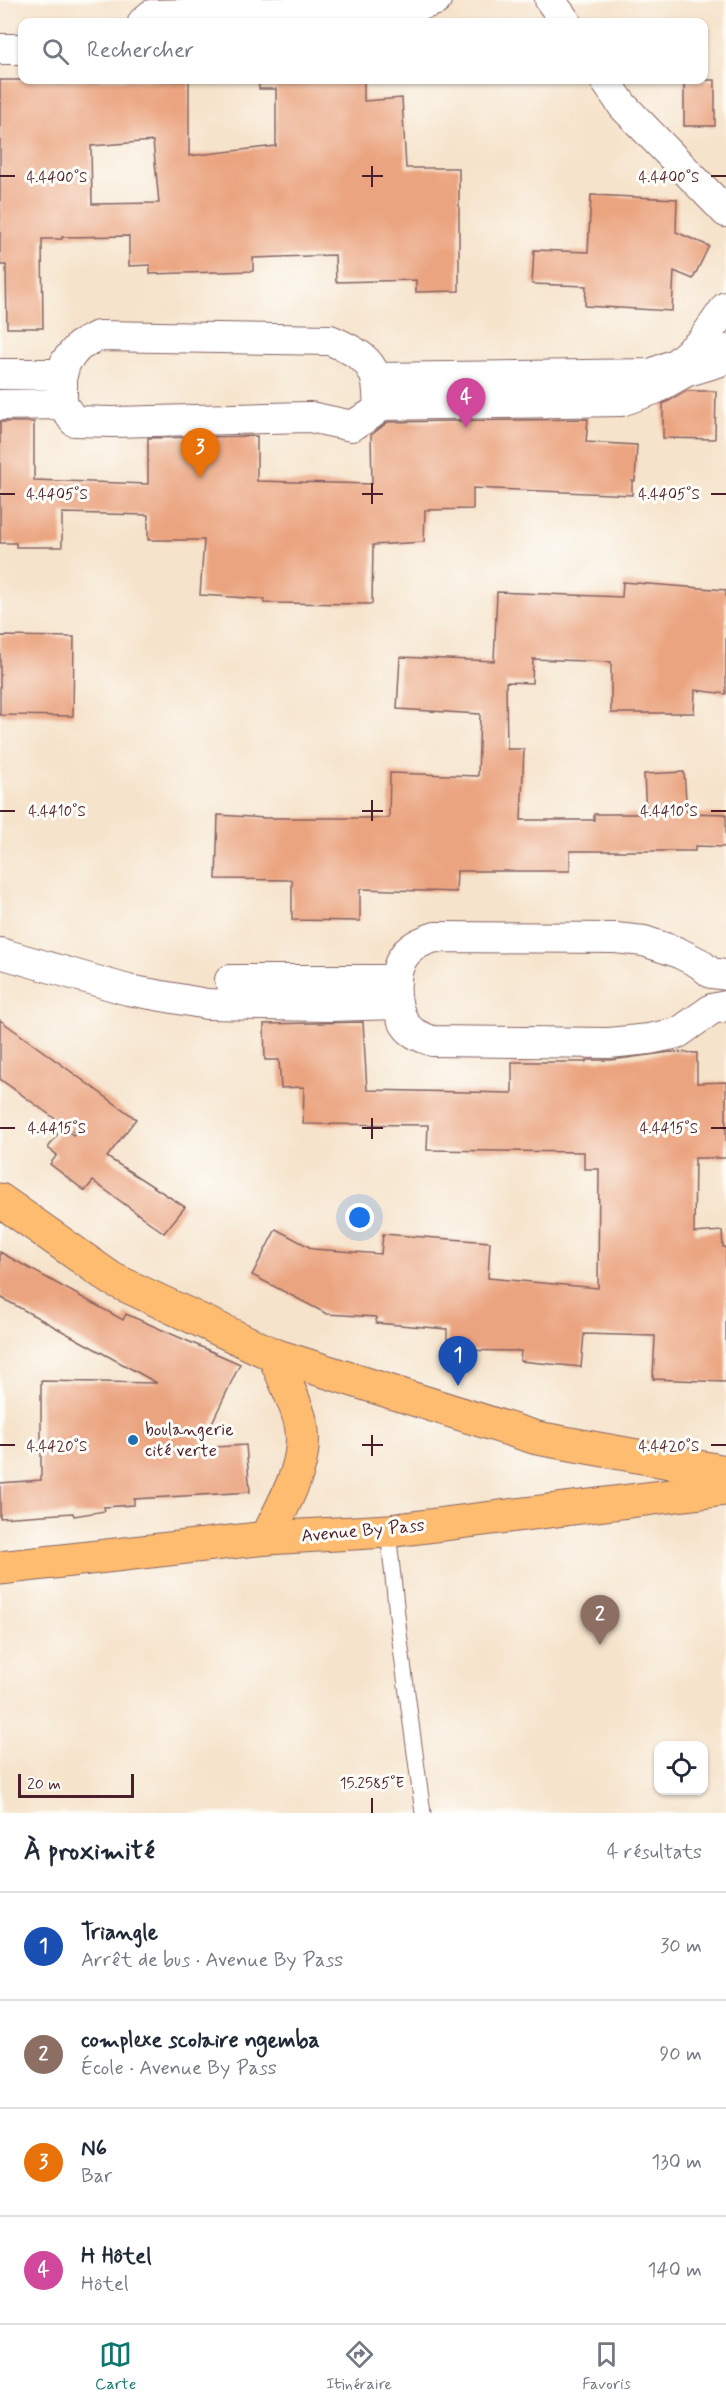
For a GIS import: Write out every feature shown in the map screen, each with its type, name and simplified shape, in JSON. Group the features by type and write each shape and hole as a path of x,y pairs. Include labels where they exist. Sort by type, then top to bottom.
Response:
{"highway":[{"path":"0,1200 112,1279 274,1355 537,1438 726,1472"},
{"path":"267,1538 297,1474 302,1450 301,1424 274,1355"},
{"name":"Avenue By Pass","path":"0,1568 267,1538 388,1531 726,1489"}],"street":[{"path":"148,13 406,10 435,0"},
{"path":"550,0 563,18"},
{"path":"0,49 18,48"},
{"path":"608,84 623,106 726,212"},
{"path":"378,391 651,374 677,363 702,341 726,307"},
{"path":"98,336 330,340 348,348 372,366 378,391 376,411 352,426 310,417 74,421 62,404 62,374 66,361 80,346 98,336"},
{"path":"378,391 621,401 655,389 684,372 718,362 726,350"},
{"path":"0,374 62,374"},
{"path":"0,405 62,404"},
{"path":"435,937 615,938 644,941 677,952 718,974 719,1007 678,1033 609,1043 432,1041 417,1035 406,1025 396,992 399,964 407,952 420,942 435,937"},
{"path":"0,953 128,990 207,1004 330,1006 396,992"},
{"path":"230,980 396,992"}],"lane":[{"path":"388,1531 423,1813"}],"building":[{"path":"0,80 18,80 18,84 189,84 189,156 276,146 276,89 259,89 259,84 364,84 364,101 402,98 406,168 459,168 459,291 416,292 416,280 336,282 335,255 253,258 253,271 150,274 150,265 129,266 129,236 62,237 62,239 42,239 43,328 7,328 6,265 0,265","holes":["153,141 159,203 92,204 91,146"]},
{"path":"708,80 715,80 715,126 684,126 684,84 708,84"},
{"path":"591,195 677,199 676,232 709,246 693,279 674,271 672,311 585,306 586,286 532,284 534,250 588,252"},
{"path":"687,391 716,391 715,439 663,438 663,404"},
{"path":"588,419 586,442 637,445 632,495 473,488 473,509 425,510 424,542 373,545 372,604 264,603 264,599 200,595 204,540 148,540 148,515 62,513 62,547 16,547 16,543 0,543 0,422 34,422 34,480 148,484 148,438 257,436 257,481 372,484 371,435 388,422"},
{"path":"623,582 726,590 726,694 695,690 694,713 611,713 611,662 533,659 532,683 506,682 507,749 524,749 521,820 594,820 594,814 646,814 644,774 684,772 687,813 726,814 726,847 695,846 695,851 570,851 570,871 457,871 456,892 360,889 360,921 292,920 292,880 216,879 218,815 265,818 389,818 390,773 478,776 480,714 397,709 400,657 494,661 497,592 622,597"},
{"path":"0,636 74,637 73,716 0,715"},
{"path":"0,1020 136,1119 107,1157 185,1207 164,1233 93,1181 85,1191 50,1164 57,1155 48,1148 62,1127 73,1135 75,1133 0,1079"},
{"path":"363,1022 367,1090 512,1093 512,1062 586,1062 586,1060 611,1060 671,1052 697,1053 697,1083 726,1082 726,1158 695,1158 694,1233 722,1231 723,1247 726,1247 726,1382 653,1379 655,1336 584,1334 581,1367 520,1361 521,1351 447,1350 447,1329 376,1323 376,1317 327,1314 252,1275 276,1229 313,1249 381,1254 383,1234 490,1242 488,1278 598,1288 599,1169 584,1169 584,1152 427,1150 428,1125 303,1124 304,1087 281,1088 279,1060 265,1060 264,1024"},
{"path":"0,1252 123,1320 126,1314 240,1364 200,1448 246,1445 250,1492 134,1499 134,1505 104,1507 105,1511 74,1516 73,1513 0,1518 0,1483 41,1480 41,1381 157,1383 0,1297"}],"place":[{"name":"H Hôtel","path":"466,428"},
{"name":"N6","path":"200,478"},
{"name":"Triangle","path":"458,1386"},
{"name":"boulangerie cité verte","path":"133,1440"},
{"name":"complexe scolaire ngemba","path":"600,1645"}]}
